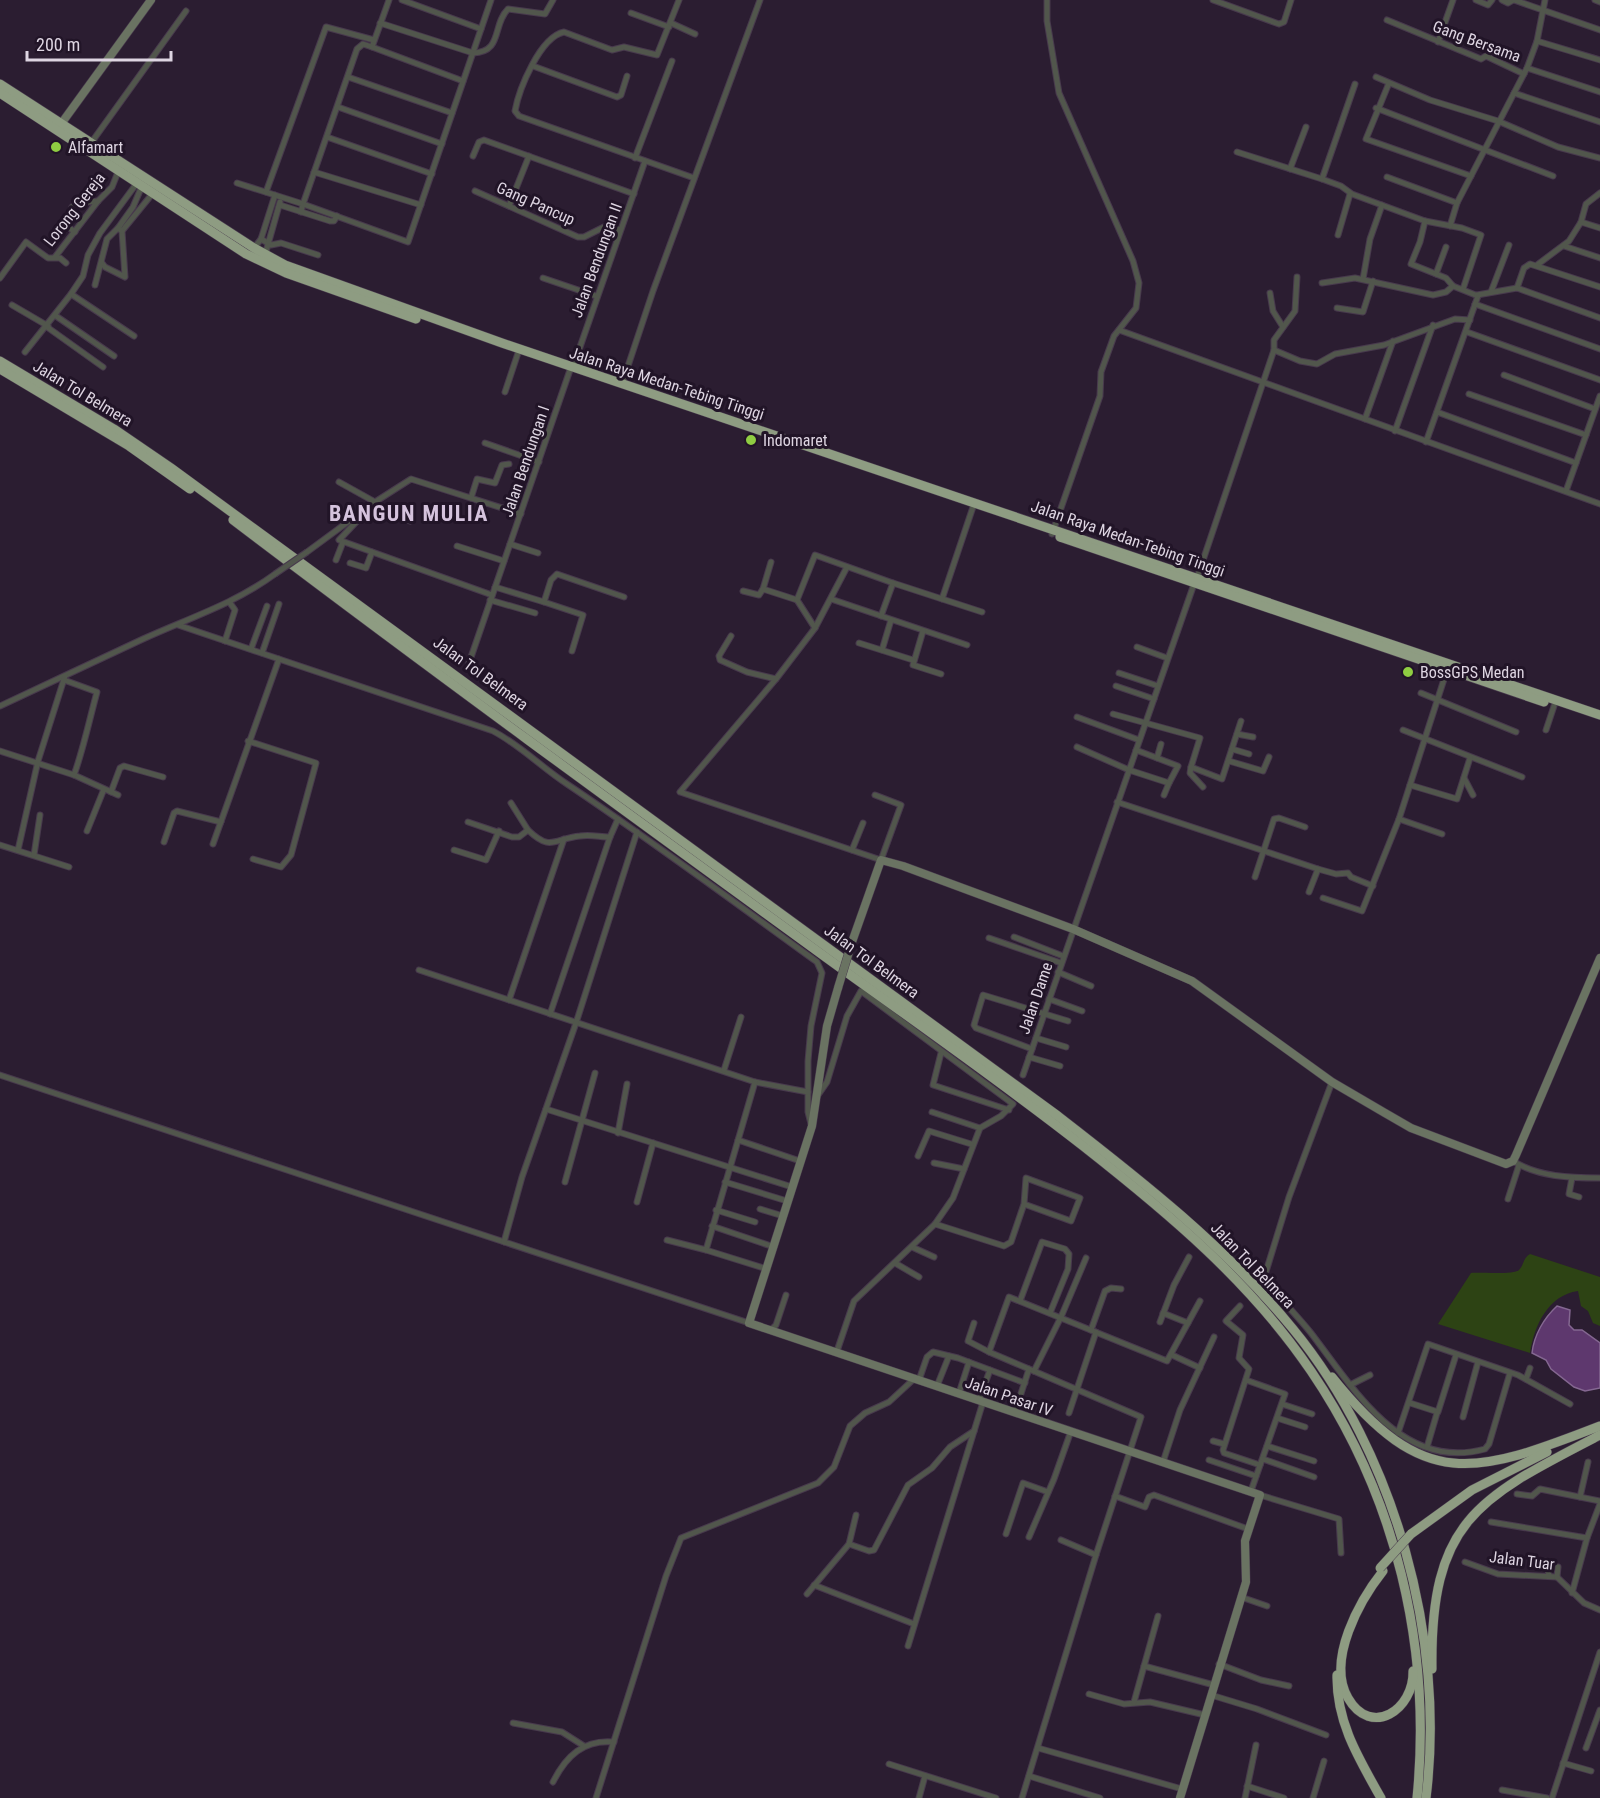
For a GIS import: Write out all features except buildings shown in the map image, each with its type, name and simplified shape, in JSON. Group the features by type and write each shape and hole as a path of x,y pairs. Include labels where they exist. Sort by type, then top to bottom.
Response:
{"highway":[{"name":"Jalan Raya Medan-Tebing Tinggi","path":"0,84 188,211 201,224 246,254 280,271 372,305 622,384 1195,580 1600,715"},
{"name":"Jalan Raya Medan-Tebing Tinggi","path":"0,93 140,185 177,204"},
{"name":"Jalan Raya Medan-Tebing Tinggi","path":"188,211 200,213 265,255 352,290 572,369 973,507 1053,531"},
{"name":"Jalan Tol Belmera","path":"0,361 114,429 1054,1123 1139,1190 1194,1238 1281,1330 1327,1396 1354,1444 1384,1516 1399,1560 1412,1624 1420,1714 1417,1798"},
{"name":"Jalan Tol Belmera","path":"0,369 165,468 447,667 1076,1129 1145,1183 1202,1233 1255,1285 1294,1331 1348,1414 1376,1470 1394,1515 1414,1585 1422,1630 1430,1731 1426,1798"},
{"name":"Jalan Raya Medan-Tebing Tinggi","path":"1195,580 1600,722"},
{"path":"1294,1331 1377,1428 1410,1451 1432,1459 1469,1464 1511,1458 1600,1427"},
{"path":"1381,1798 1351,1742 1339,1705 1337,1683 1338,1652 1345,1626 1364,1591 1413,1536 1472,1490 1600,1427"},
{"path":"1413,1536 1495,1480 1600,1433"},
{"path":"1430,1731 1435,1600 1442,1569 1450,1549 1473,1514 1491,1496 1539,1466 1600,1433"},
{"path":"1382,1570 1357,1610 1342,1660 1345,1693 1360,1712 1378,1717 1393,1713 1407,1700 1413,1678 1412,1624"}],"street":[{"path":"61,124 151,0"},
{"path":"372,47 389,0"},
{"path":"402,0 481,29"},
{"path":"237,183 408,242 490,2 482,0"},
{"path":"380,23 472,52 482,52 490,48 508,9 545,14 553,0"},
{"path":"679,0 660,53 655,56 624,47 612,50 561,32 541,48 516,107 517,114 694,178"},
{"path":"622,384 694,178 760,0"},
{"path":"1047,0 1047,21 1059,93 1138,276 1138,304 1119,330 1101,372 1100,396 1053,531"},
{"path":"1213,0 1279,24 1284,22 1290,0"},
{"path":"1438,42 1453,0"},
{"path":"1476,0 1489,5 1492,0"},
{"path":"1502,0 1509,3 1514,0 1600,30"},
{"path":"1450,226 1457,203 1525,71 1537,42 1541,10 1545,0"},
{"path":"1595,0 1600,2"},
{"path":"90,144 186,11"},
{"path":"631,14 695,34"},
{"name":"Gang Bersama","path":"1387,20 1481,59 1487,56 1525,71 1600,92"},
{"path":"266,192 326,27 374,40"},
{"path":"1537,42 1600,60"},
{"path":"301,212 357,49 363,44 463,81"},
{"path":"635,158 672,61"},
{"path":"533,66 617,97 621,95 627,76"},
{"path":"348,77 453,113"},
{"path":"1376,77 1430,100 1498,121 1558,147 1600,158"},
{"path":"1389,83 1376,108 1366,139 1471,176"},
{"path":"1322,179 1355,84"},
{"path":"1514,93 1599,122"},
{"path":"338,107 442,144"},
{"path":"1376,108 1553,176"},
{"path":"1290,169 1306,127"},
{"path":"327,137 432,174"},
{"path":"473,156 482,139 634,194"},
{"path":"1238,152 1322,179 1350,194 1425,221 1481,235 1462,289"},
{"path":"509,206 529,156"},
{"name":"Jalan Bendungan II","path":"572,369 645,161"},
{"name":"Lorong Gereja","path":"0,278 26,242 48,258 55,257 98,201 112,188 118,171"},
{"path":"314,172 421,205"},
{"path":"1387,177 1457,203"},
{"path":"135,208 140,185"},
{"path":"25,352 72,294 83,276 88,255 100,232 140,185"},
{"name":"Gang Pancup","path":"475,191 578,237 584,237 606,226 620,230"},
{"path":"94,285 107,239 120,230 135,208 153,193"},
{"path":"1538,265 1564,246 1581,222 1586,204 1600,193"},
{"path":"1338,235 1350,194"},
{"path":"254,248 261,239 275,195"},
{"path":"265,255 282,198"},
{"path":"72,207 86,201 98,201"},
{"path":"280,205 330,221 337,216"},
{"path":"1363,279 1370,239 1382,206"},
{"path":"1425,221 1420,242 1410,263 1449,279 1453,286 1477,295 1517,288 1600,318"},
{"path":"1581,222 1600,228"},
{"path":"64,224 75,232"},
{"path":"102,262 105,267 125,277 120,230"},
{"path":"261,239 268,243 281,243 318,255"},
{"path":"1491,292 1509,245"},
{"path":"1564,246 1600,258"},
{"path":"1436,274 1446,247"},
{"path":"55,257 66,263"},
{"path":"1517,288 1525,266 1538,265 1600,287"},
{"name":"Jalan Dame","path":"1023,1075 1274,350 1273,342 1295,311 1298,276"},
{"path":"543,278 596,296"},
{"path":"1322,283 1355,278 1433,295 1446,292 1453,286"},
{"path":"1337,309 1363,312 1373,281"},
{"path":"1270,293 1273,311 1283,327"},
{"path":"72,294 135,336"},
{"path":"1426,442 1467,332 1477,295"},
{"path":"1475,304 1600,349"},
{"path":"12,305 103,367"},
{"path":"56,316 114,357"},
{"path":"1274,350 1313,364 1335,354 1393,341 1433,325 1455,319 1470,320"},
{"path":"1395,431 1433,325"},
{"path":"1119,330 1600,504"},
{"path":"1467,332 1600,380"},
{"path":"1365,419 1393,341"},
{"path":"505,392 518,352"},
{"name":"Jalan Bendungan I","path":"469,663 572,369"},
{"path":"1504,375 1595,409"},
{"path":"1469,394 1586,435"},
{"path":"1566,491 1600,396"},
{"path":"1437,412 1576,463"},
{"path":"485,443 539,462"},
{"path":"471,498 477,479 495,483 502,465 509,464"},
{"path":"0,706 230,603 308,552 374,503 413,479 521,514"},
{"path":"339,482 410,521"},
{"path":"942,599 973,507"},
{"path":"359,515 357,521 339,538 343,542 535,613"},
{"path":"336,560 343,542"},
{"path":"510,544 538,553"},
{"path":"456,546 504,561"},
{"path":"350,563 366,567 372,552"},
{"path":"797,600 815,555 982,612"},
{"path":"743,591 759,595 771,562"},
{"path":"847,567 815,628 776,679 680,792 927,874 1073,929 1192,981 1332,1082 1412,1128 1500,1163 1516,1163 1572,1178 1600,1178"},
{"path":"544,602 551,580 557,574 624,597"},
{"path":"881,616 893,583"},
{"path":"495,587 583,615 572,651"},
{"path":"763,589 797,600 815,628"},
{"path":"831,599 967,645"},
{"path":"225,641 235,610 230,603"},
{"path":"262,652 279,604"},
{"path":"251,649 267,606"},
{"path":"882,650 891,620"},
{"path":"177,625 493,731 512,742 564,782 820,965 822,973 811,1026 808,1119 812,1125"},
{"path":"923,631 913,660 914,666 941,674"},
{"path":"731,636 720,660 747,672 776,679"},
{"path":"859,643 913,660"},
{"path":"1137,647 1167,658"},
{"path":"213,844 279,659"},
{"path":"1323,898 1361,912 1399,819 1447,670"},
{"path":"1119,673 1158,686"},
{"path":"18,850 38,761 65,678"},
{"path":"65,678 97,692 85,731 86,741 74,775"},
{"path":"1116,686 1154,699"},
{"path":"1421,693 1516,732"},
{"path":"1546,730 1554,706"},
{"path":"1113,714 1200,738 1190,773 1203,787"},
{"path":"1077,717 1139,740"},
{"path":"1191,767 1222,779 1240,721"},
{"path":"1402,730 1522,777"},
{"path":"1237,734 1253,736"},
{"path":"248,741 316,763 291,855 286,864 281,867 253,859"},
{"path":"1157,758 1161,744"},
{"path":"1077,747 1129,770 1169,783"},
{"path":"1232,749 1249,754"},
{"path":"1136,750 1179,767 1164,795"},
{"path":"0,751 38,761 118,795"},
{"path":"1229,761 1263,771 1269,758"},
{"path":"1410,785 1456,799 1470,758"},
{"path":"111,792 120,768 124,766 163,777"},
{"path":"1464,778 1473,795"},
{"path":"87,831 104,789"},
{"path":"0,1075 749,1323 812,1125 827,1026 838,988 852,942 902,805 875,795"},
{"path":"1117,802 1318,869 1336,874 1348,873 1373,886"},
{"path":"511,803 528,830 541,842 557,843 564,839 588,835 610,837"},
{"path":"164,842 174,813 177,811 221,822"},
{"path":"34,855 40,815"},
{"path":"1255,877 1275,818 1305,827"},
{"path":"550,1014 618,819"},
{"path":"1399,819 1442,834"},
{"path":"468,822 516,837 528,830"},
{"path":"852,850 863,823"},
{"path":"454,850 486,860 499,831"},
{"path":"504,1242 522,1177 576,1023 637,832"},
{"path":"509,1000 564,839"},
{"path":"0,845 69,867"},
{"path":"1309,892 1318,869"},
{"path":"1014,937 1062,960"},
{"path":"989,938 1062,960"},
{"path":"1508,1199 1516,1163 1600,958"},
{"path":"420,970 755,1082 808,1092"},
{"path":"1058,972 1091,986"},
{"path":"818,1095 827,1082 847,1017 861,992 1013,1104 1009,1110 980,1128 971,1144 953,1198 935,1224 854,1301 837,1351"},
{"path":"1032,1049 976,1028 974,1025 983,995 1068,1021"},
{"path":"1049,999 1082,1011"},
{"path":"724,1070 741,1017"},
{"path":"1036,1038 1066,1047"},
{"path":"941,1053 933,1085 1009,1110"},
{"path":"1029,1057 1060,1066"},
{"path":"565,1182 595,1073"},
{"path":"706,1250 755,1082"},
{"path":"1332,1082 1289,1197 1263,1278 1303,1323 1372,1413 1414,1443 1456,1453 1487,1448 1510,1373"},
{"path":"618,1133 627,1084"},
{"path":"546,1109 792,1187"},
{"path":"932,1112 980,1128"},
{"path":"918,1156 929,1131 971,1144"},
{"path":"738,1140 800,1161"},
{"path":"637,1202 653,1143"},
{"path":"934,1163 964,1169"},
{"path":"935,1224 1004,1246 1011,1242 1024,1204 1026,1178 1080,1198 1071,1221 1024,1204"},
{"path":"1572,1178 1569,1194 1579,1197"},
{"path":"725,1182 787,1201"},
{"path":"760,1209 783,1216"},
{"path":"716,1210 755,1222"},
{"path":"712,1226 774,1247"},
{"path":"667,1240 767,1269"},
{"path":"1020,1301 1042,1242 1065,1249 1069,1254 1068,1269 1050,1313"},
{"path":"912,1247 934,1257"},
{"path":"1160,1322 1189,1257"},
{"path":"1015,1412 1025,1383 1061,1317 1086,1258"},
{"path":"895,1263 919,1276"},
{"path":"1069,1413 1105,1291 1111,1288 1121,1289"},
{"path":"771,1330 776,1325 786,1295"},
{"path":"989,1352 1008,1298 1167,1360 1172,1355 1200,1301"},
{"path":"1240,1306 1226,1321 1243,1335 1239,1358 1249,1370 1224,1444 1224,1453 1314,1477"},
{"path":"1163,1313 1188,1323"},
{"name":"Jalan Pasar IV","path":"749,1323 1251,1491 1260,1496"},
{"path":"974,1323 968,1341 1141,1417 1096,1555 1022,1798"},
{"path":"1163,1462 1180,1410 1214,1337"},
{"path":"1398,1433 1428,1344 1526,1379 1570,1404"},
{"path":"596,1798 666,1576 681,1538 818,1483 834,1467 849,1426 865,1413 890,1402 917,1379 929,1353 969,1362 1025,1383"},
{"path":"1172,1355 1200,1368"},
{"path":"1427,1447 1456,1355"},
{"path":"938,1386 949,1356"},
{"path":"959,1393 969,1362"},
{"path":"1463,1417 1478,1362"},
{"path":"1526,1379 1530,1368"},
{"path":"908,1646 974,1431 990,1370"},
{"path":"1350,1385 1370,1375"},
{"path":"1246,1380 1284,1392 1282,1404 1251,1491"},
{"path":"1410,1403 1437,1413"},
{"path":"1282,1404 1312,1414"},
{"path":"1277,1418 1305,1426"},
{"path":"849,1544 869,1551 874,1550 908,1485 932,1468 950,1447 974,1431"},
{"path":"1029,1537 1071,1431"},
{"path":"1213,1441 1224,1444"},
{"path":"1267,1446 1314,1461"},
{"path":"1209,1460 1256,1476"},
{"path":"1580,1497 1588,1461"},
{"path":"1006,1534 1023,1483 1048,1492"},
{"path":"1517,1494 1532,1496 1540,1489 1600,1502 1587,1538 1572,1593"},
{"path":"1115,1496 1145,1507 1149,1497 1154,1495 1248,1529"},
{"path":"1180,1798 1247,1575 1244,1552 1248,1529 1260,1496 1339,1520 1341,1553"},
{"path":"807,1594 849,1544 856,1515"},
{"path":"1491,1522 1587,1538"},
{"path":"1061,1540 1096,1555"},
{"path":"1546,1561 1549,1575"},
{"name":"Jalan Tuar","path":"1465,1562 1498,1574 1557,1577 1565,1582 1572,1593 1600,1610"},
{"path":"1557,1577 1558,1567"},
{"path":"814,1585 914,1623"},
{"path":"1241,1597 1266,1606"},
{"path":"1134,1702 1158,1616"},
{"path":"1502,1790 1549,1798 1600,1653"},
{"path":"1219,1664 1261,1680 1289,1686"},
{"path":"1144,1666 1214,1685"},
{"path":"1089,1694 1124,1704 1150,1702 1205,1715"},
{"path":"1211,1695 1257,1709 1326,1736"},
{"path":"1586,1748 1600,1710"},
{"path":"513,1723 562,1732 584,1746"},
{"path":"553,1782 569,1756 584,1746 597,1741 615,1742"},
{"path":"1245,1798 1256,1745"},
{"path":"1038,1748 1096,1767 1182,1789"},
{"path":"1313,1798 1324,1761"},
{"path":"1563,1763 1591,1771"},
{"path":"889,1764 996,1798"},
{"path":"919,1798 925,1776"},
{"path":"1029,1776 1100,1798"},
{"path":"1247,1786 1284,1798"}],"green space":[{"path":"1530,1254 1600,1277 1600,1326 1593,1323 1588,1311 1581,1306 1578,1291 1558,1299 1544,1313 1535,1332 1530,1353 1438,1324 1471,1273 1516,1272"}],"shaded area":[{"path":"1557,1306 1570,1310 1569,1325 1574,1330 1582,1330 1600,1343 1600,1388 1585,1391 1574,1387 1551,1369 1546,1360 1532,1353 1540,1327"}],"place":[{"name":"Alfamart","path":"56,147"},
{"name":"Indomaret","path":"751,440"},
{"name":"BossGPS Medan","path":"1408,672"}],"district":[{"name":"BANGUN MULIA","path":"409,513"}]}
